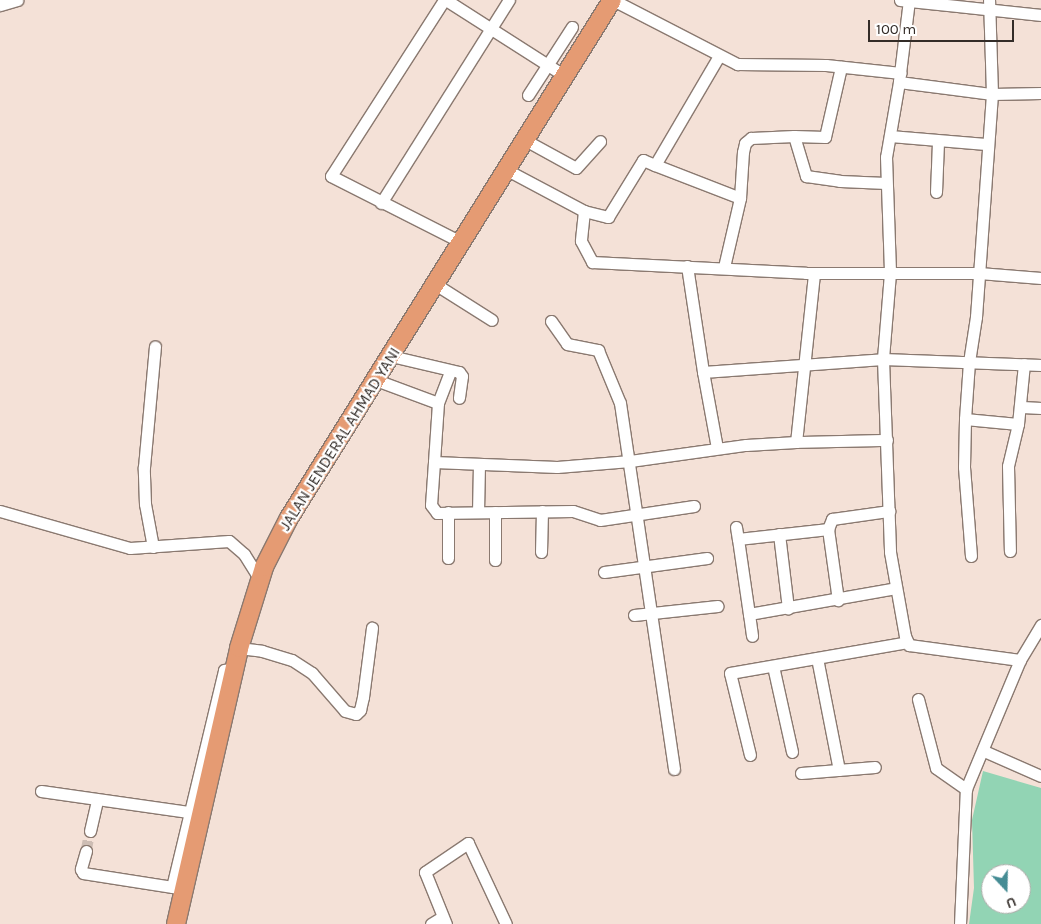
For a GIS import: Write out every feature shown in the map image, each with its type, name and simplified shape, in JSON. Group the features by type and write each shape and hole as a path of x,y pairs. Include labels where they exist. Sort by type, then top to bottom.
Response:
{"highway":[{"name":"JALAN JENDERAL AHMAD YANI","path":"176,924 178,887 239,648 260,580 289,518 612,0"}],"street":[{"path":"0,5 17,0"},
{"path":"461,242 331,176 445,0 565,76"},
{"path":"381,203 509,0"},
{"path":"612,0 718,56 740,64 841,67 992,94 1041,93"},
{"path":"908,642 890,552 883,359 890,273 886,183 890,136 900,78 906,0 989,4 1041,15"},
{"path":"971,556 964,467 964,419 968,362 980,273 986,144 992,94 989,4"},
{"path":"528,96 572,27"},
{"path":"655,166 718,56"},
{"path":"724,267 740,198 745,143 760,136 825,137 841,67"},
{"path":"794,136 806,176 840,182 886,183"},
{"path":"890,136 938,142 986,144"},
{"path":"525,140 576,168 600,141"},
{"path":"936,192 938,142"},
{"path":"507,170 584,211 608,217 643,160 740,198"},
{"path":"584,211 581,241 592,262 724,267 814,274 980,273 1041,278"},
{"path":"688,266 703,372 718,448"},
{"path":"796,442 814,274"},
{"path":"435,284 492,320"},
{"path":"551,321 567,344 595,348 600,353 620,403 653,613 674,769"},
{"path":"153,548 145,504 144,467 155,346"},
{"path":"391,356 459,372 462,376 459,398"},
{"path":"703,372 805,362 883,359 1041,365"},
{"path":"1010,551 1008,466 1022,406 1024,364"},
{"path":"450,371 438,403 431,505 435,512 577,511 600,520 638,516 694,506"},
{"path":"376,380 438,403"},
{"path":"1022,406 1041,408"},
{"path":"964,419 1018,424"},
{"path":"434,462 556,467 630,461 718,448 796,442 887,440"},
{"path":"478,512 479,465"},
{"path":"0,511 116,546 153,548 229,541 244,554 260,580"},
{"path":"541,552 542,511"},
{"path":"838,600 828,529 832,519 889,511"},
{"path":"448,512 448,558"},
{"path":"495,512 495,560"},
{"path":"736,528 752,636"},
{"path":"738,539 828,529"},
{"path":"779,534 788,608"},
{"path":"604,572 707,558"},
{"path":"749,614 838,600 896,588"},
{"path":"634,615 718,606"},
{"path":"960,924 966,789 984,751 1020,660 1041,625"},
{"path":"239,648 262,650 292,660 312,673 347,713 356,714 363,697 372,628"},
{"path":"750,754 730,673 908,642 952,652 1020,660"},
{"path":"817,658 839,770"},
{"path":"772,666 792,752"},
{"path":"918,699 936,768 941,774 966,789"},
{"path":"984,751 1041,776"},
{"path":"801,774 875,768"},
{"path":"41,791 97,801 196,813"},
{"path":"90,831 97,801"},
{"path":"431,924 444,921 425,872 469,843 506,924"},
{"path":"86,851 81,869 83,873 178,887"}],"green space":[{"path":"983,771 1041,788 1041,924 969,924 974,888 972,820"}],"tunnel":[{"path":"86,851 90,831"}]}
